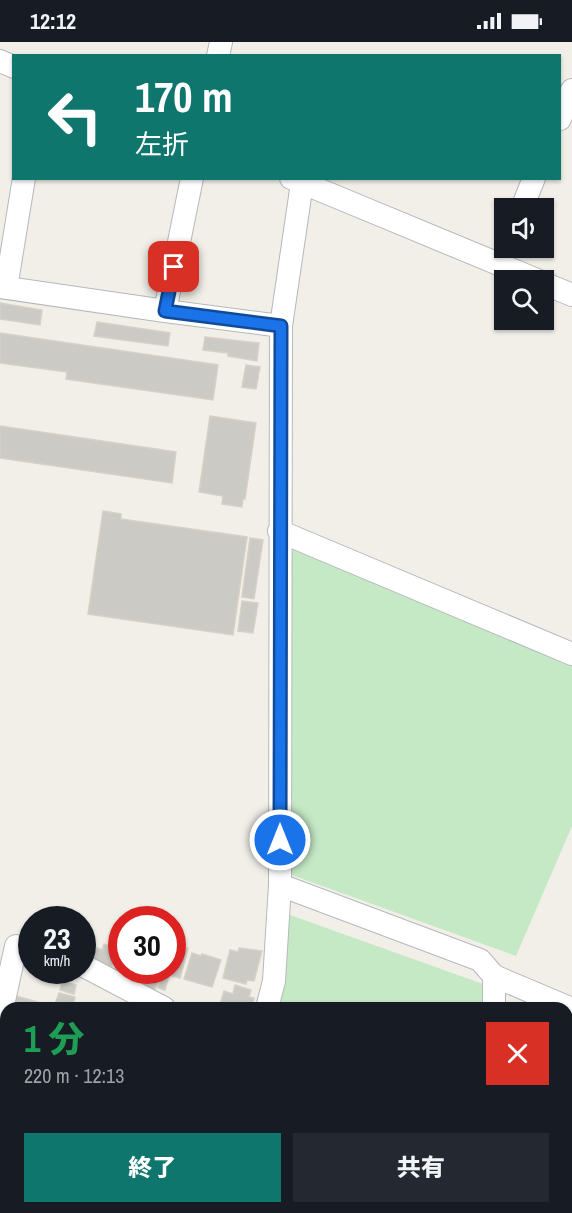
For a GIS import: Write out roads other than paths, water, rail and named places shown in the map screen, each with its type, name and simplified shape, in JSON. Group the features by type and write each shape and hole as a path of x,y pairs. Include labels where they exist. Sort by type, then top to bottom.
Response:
{"street":[{"path":"561,117 572,90"},
{"path":"165,311 192,180"},
{"path":"526,198 533,180"},
{"path":"269,1002 274,981 280,885 281,326 296,181 494,253"},
{"path":"15,188 3,287 281,326"},
{"path":"505,258 522,270"},
{"path":"554,288 572,295"},
{"path":"279,531 572,654"},
{"path":"280,885 480,960 494,976 555,1002"},
{"path":"4,1002 16,946"},
{"path":"96,972 153,1002"},
{"path":"494,976 494,1002"}]}
